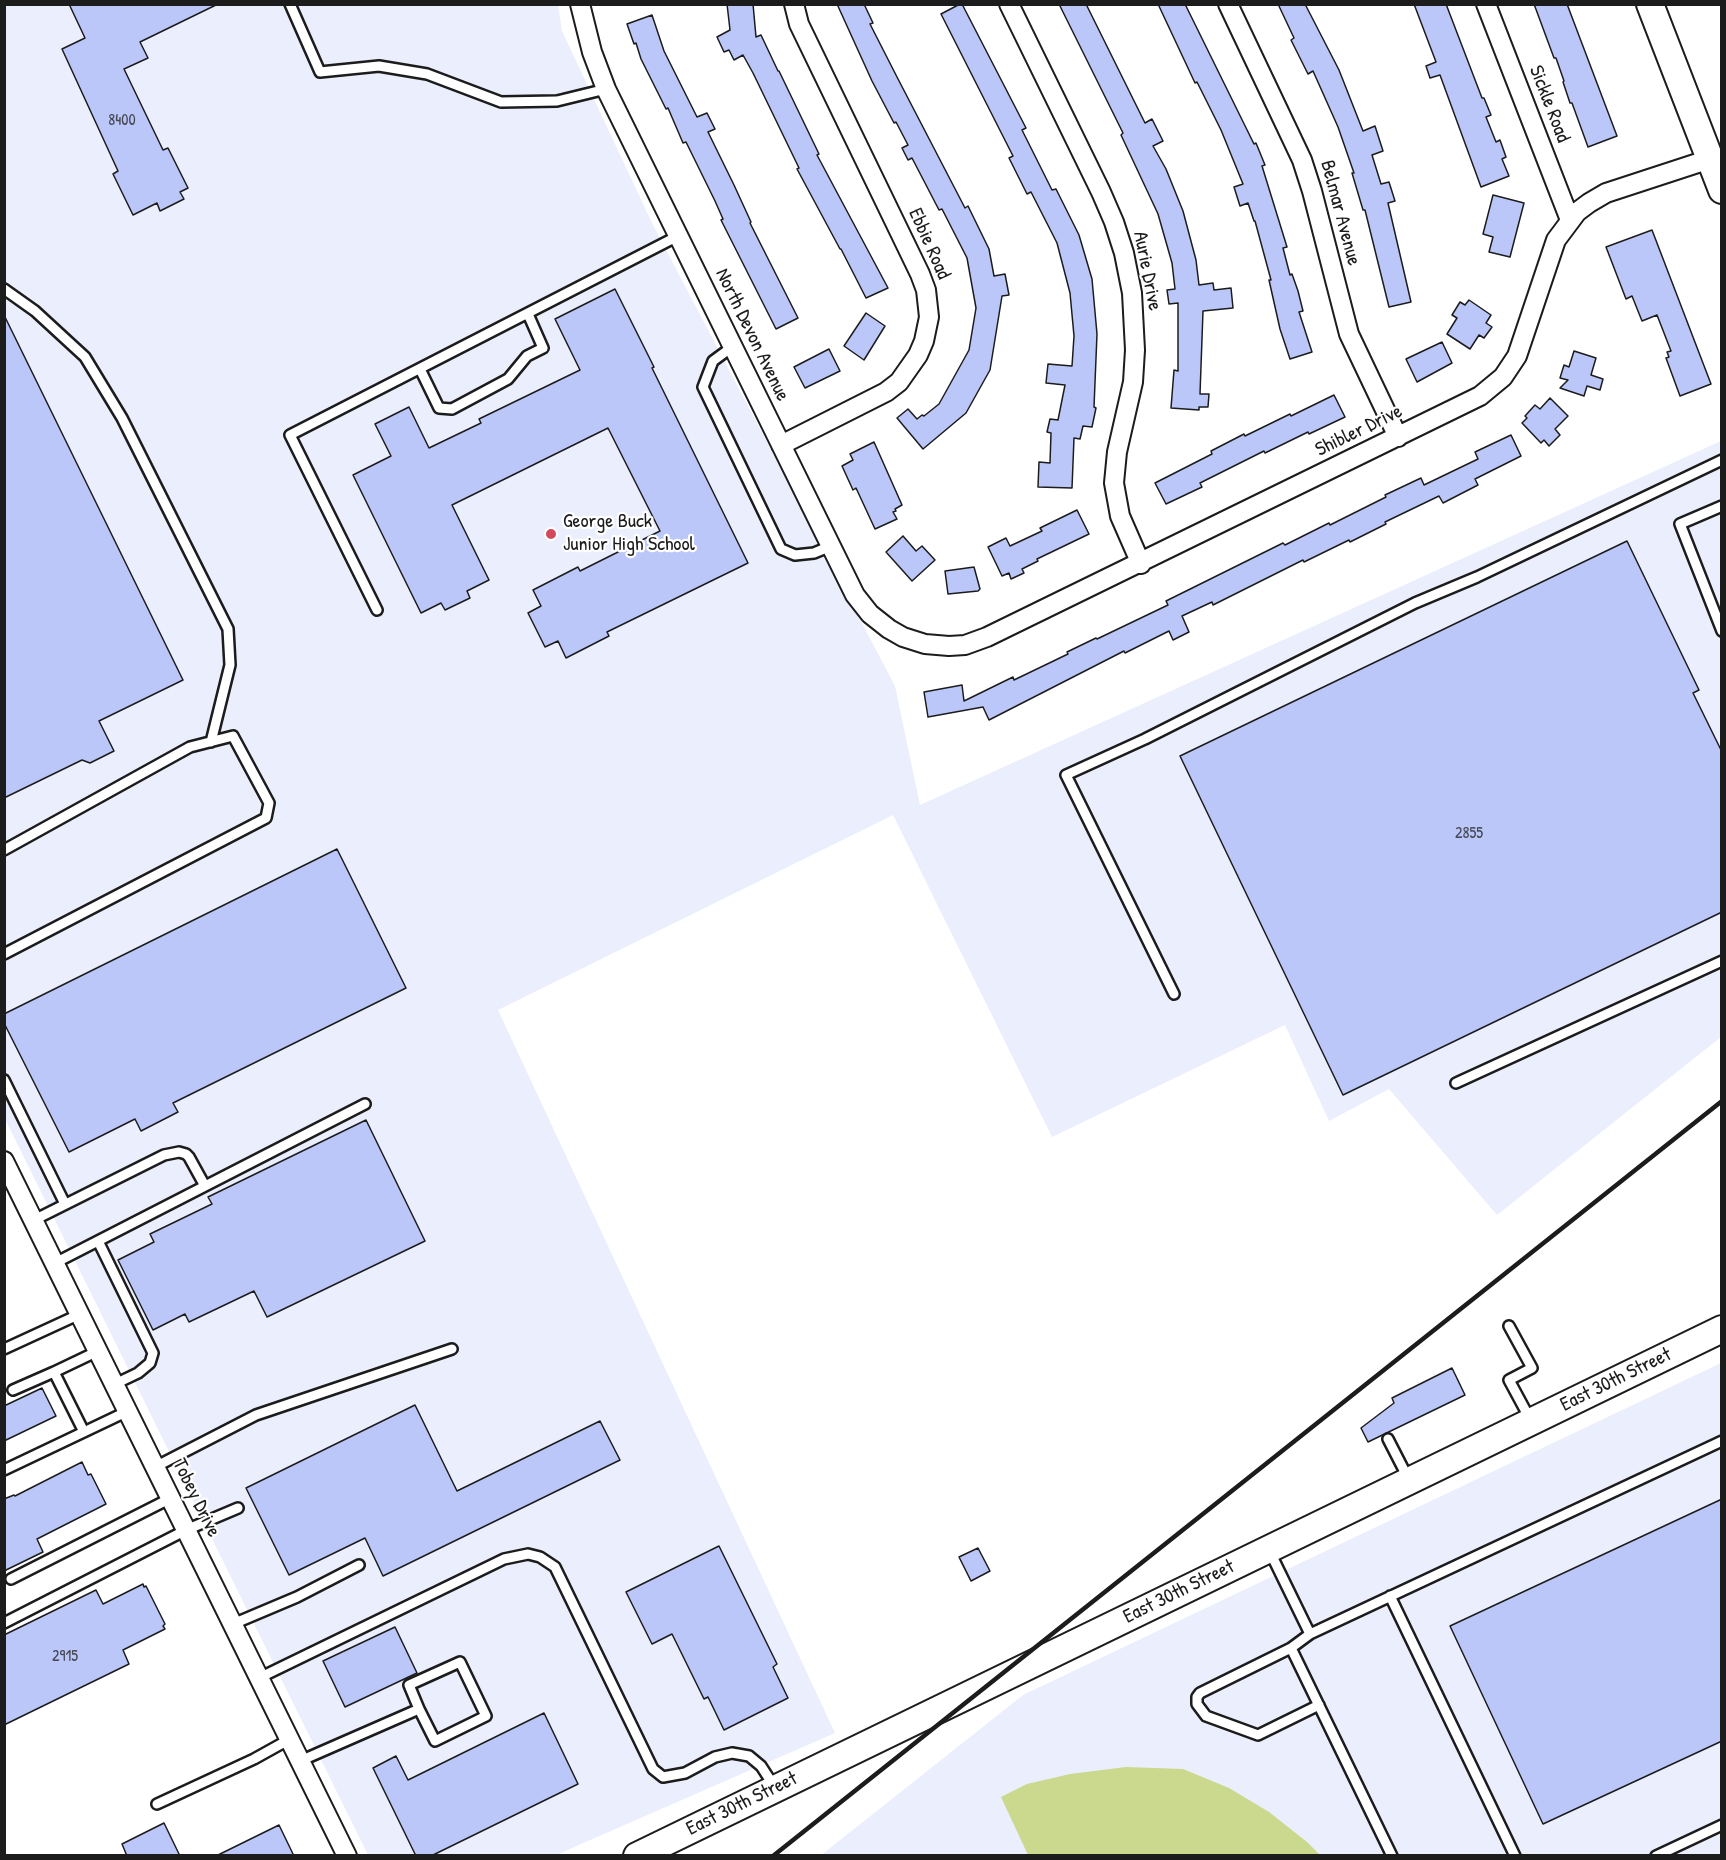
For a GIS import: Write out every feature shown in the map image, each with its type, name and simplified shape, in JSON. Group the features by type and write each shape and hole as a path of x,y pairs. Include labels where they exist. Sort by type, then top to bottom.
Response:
{"main road":[{"path":"1650,4 1722,190"},
{"name":"East 30th Street","path":"637,1856 1722,1329"}],"street":[{"name":"North Devon Avenue","path":"580,4 589,44 606,89 855,595 876,620 903,637 933,645"},
{"name":"Ebbie Road","path":"781,445 886,392 899,382 918,355 929,317 926,290 920,274 800,24 794,4"},
{"name":"Aurie Drive","path":"1009,4 1108,207 1128,269 1135,318 1134,366 1130,398 1117,452 1114,483 1120,516 1140,564"},
{"name":"Belmar Avenue","path":"1228,4 1302,160 1349,334 1398,437"},
{"name":"Sickle Road","path":"1486,4 1570,220"},
{"name":"Shibler Drive","path":"933,645 965,645 980,640 1140,564 1480,396 1508,370 1521,349 1556,240 1570,220 1589,203 1606,193 1710,159"},
{"name":"Tobey Drive","path":"4,1161 347,1856"}],"lane":[{"path":"290,4 320,72 379,66 428,74 501,102 557,101 606,89"},
{"path":"377,610 290,435 678,236"},
{"path":"4,289 35,311 85,357 122,418 228,629 230,665 211,742"},
{"path":"420,369 439,408 453,409 508,379 527,357 543,348 528,314"},
{"path":"732,346 714,361 703,387 781,549 795,555 814,553 831,546"},
{"path":"1174,994 1066,775 1145,739 1415,603 1477,577 1722,460"},
{"path":"1722,506 1680,524 1722,631"},
{"path":"4,850 190,747 233,736 269,803 266,818 4,954"},
{"path":"1456,1083 1722,961"},
{"path":"4,1080 65,1204"},
{"path":"55,1263 365,1104"},
{"path":"34,1220 164,1155 179,1152 189,1157 205,1186"},
{"path":"98,1241 153,1353 150,1364 138,1373 114,1384"},
{"path":"4,1349 80,1314"},
{"path":"1509,1326 1532,1368 1509,1380 1531,1421"},
{"path":"155,1467 256,1415 452,1349"},
{"path":"13,1390 98,1351"},
{"path":"54,1372 84,1432"},
{"path":"4,1470 128,1411"},
{"path":"1388,1439 1409,1480"},
{"path":"1319,1705 1258,1735 1206,1716 1197,1704 1197,1697 1200,1693 1291,1648 1310,1634 1722,1441"},
{"path":"11,1579 171,1498"},
{"path":"4,1623 186,1530 238,1508"},
{"path":"1269,1549 1310,1634"},
{"path":"260,1678 504,1559 528,1554 540,1557 555,1567 653,1769 663,1777 685,1773 715,1757 732,1753 749,1756 761,1766 776,1788"},
{"path":"233,1624 297,1597 359,1565"},
{"path":"1390,1596 1515,1856"},
{"path":"1291,1648 1392,1856"},
{"path":"460,1662 486,1716 435,1740 419,1709 409,1685 460,1662"},
{"path":"300,1761 419,1709"},
{"path":"158,1804 254,1759 290,1739"},
{"path":"1656,1856 1722,1825"}],"shaded area":[{"path":"5,5 558,5 562,31 653,225 895,686 920,805 1721,441 1721,1037 1497,1215 1389,1089 1329,1121 1285,1025 1052,1137 893,815 498,1010 835,1733 556,1855 368,1855 5,1119"},
{"path":"1721,1363 1721,1855 820,1856 1023,1695"}],"green space":[{"path":"1126,1767 1183,1769 1229,1788 1269,1812 1320,1855 1028,1855 1001,1797 1027,1784 1070,1774"}],"building":[{"path":"69,4 218,4 140,42 148,58 124,69 163,150 168,148 188,188 180,192 184,199 160,211 157,203 133,215 113,174 118,171 62,49 85,38"},
{"path":"727,4 753,4 756,37 761,35 819,154 817,155 888,288 866,298 797,169 799,168 743,55 734,60 729,50 724,52 717,37 730,30"},
{"path":"837,4 864,4 873,23 870,24 897,77 965,208 968,206 989,249 994,276 1005,274 1009,295 1002,296 990,370 966,413 923,449 897,418 908,409 917,419 939,404 969,350 976,308 967,258 912,158 908,160 902,148 908,145 872,81"},
{"path":"960,4 1026,128 1022,130 1052,190 1056,189 1079,235 1092,279 1097,334 1094,407 1096,408 1092,427 1083,426 1080,439 1074,438 1072,488 1038,487 1039,462 1050,463 1051,433 1047,432 1050,419 1058,420 1065,385 1046,383 1048,364 1072,366 1074,336 1070,293 1057,243 1031,192 1027,194 1009,158 1013,156 941,14"},
{"path":"1059,4 1086,4 1145,123 1152,119 1163,141 1153,146 1166,169 1183,211 1196,260 1199,285 1213,283 1214,290 1231,288 1233,308 1203,311 1200,394 1209,394 1208,407 1199,407 1199,410 1171,408 1174,370 1178,371 1178,303 1169,304 1167,290 1175,289 1172,263 1158,214 1121,135 1123,133"},
{"path":"1158,4 1185,4 1254,144 1256,143 1265,165 1262,166 1287,247 1283,248 1290,275 1292,274 1298,291 1303,311 1299,312 1312,352 1290,359 1280,329 1269,280 1271,280 1255,221 1248,203 1240,206 1234,187 1243,184 1221,130 1197,82 1195,83"},
{"path":"1278,4 1305,4 1339,70 1363,131 1375,126 1383,151 1372,155 1381,184 1389,182 1395,201 1388,203 1411,302 1389,307 1365,210 1363,210 1352,173 1354,173 1338,127 1313,71 1308,74 1291,40 1294,38"},
{"path":"1414,4 1446,4 1482,98 1491,115 1486,117 1496,142 1500,140 1506,157 1502,159 1509,176 1481,187 1440,75 1430,78 1426,66 1436,62"},
{"path":"1534,4 1567,4 1617,136 1588,147"},
{"path":"652,15 664,51 697,117 707,113 715,129 708,132 750,223 798,318 776,329 721,220 723,219 715,201 686,142 683,143 668,108 666,109 641,59 636,43 634,44 627,24"},
{"path":"1493,195 1524,203 1510,257 1489,252 1493,237 1483,234"},
{"path":"1652,230 1711,384 1680,396 1666,358 1669,357 1667,352 1671,351 1657,315 1642,321 1632,296 1626,299 1606,247"},
{"name":"George Buck Junior High School","path":"615,289 748,563 607,632 609,636 566,658 558,641 545,647 528,613 541,606 533,590 578,567 580,571 660,531 608,428 452,505 489,580 467,591 470,598 445,610 441,603 421,613 353,475 391,456 375,424 409,407 429,448 481,423 479,419 580,370 555,319"},
{"path":"1469,300 1491,315 1486,323 1492,327 1484,338 1479,335 1470,349 1447,334 1457,318 1452,315 1460,302 1465,305"},
{"path":"866,313 885,326 864,360 844,346"},
{"path":"4,315 183,680 99,721 114,751 90,763 82,760 4,798"},
{"path":"1442,342 1452,363 1417,382 1406,359"},
{"path":"829,349 840,371 805,388 794,367"},
{"path":"1574,351 1596,358 1591,375 1603,379 1600,390 1587,386 1584,396 1560,388 1568,380 1560,378 1564,365 1569,367"},
{"path":"1334,395 1345,417 1265,453 1264,451 1200,483 1202,487 1166,504 1155,483 1212,454 1211,451 1244,434 1245,436"},
{"path":"1550,398 1568,416 1555,429 1560,435 1549,446 1544,440 1541,443 1522,423 1535,405 1540,409"},
{"path":"1511,435 1521,456 1475,479 1478,485 1443,503 1439,496 1350,542 1349,540 1304,562 1303,560 1213,605 1212,602 1182,616 1189,632 1173,640 1169,631 1125,653 1124,651 989,720 983,707 928,717 924,692 962,685 964,701 1013,677 1014,680 1068,654 1067,652 1168,605 1166,601 1283,543 1285,545 1329,523 1330,525 1421,478 1424,485 1478,459 1475,452"},
{"path":"874,442 902,505 893,512 897,519 875,529 856,488 853,490 842,466 853,460 850,454"},
{"path":"1077,510 1089,534 1037,559 1038,561 1022,569 1024,573 1011,579 1009,573 1002,576 988,547 1006,538 1010,546 1042,531 1040,528"},
{"path":"903,536 916,551 922,546 935,560 912,581 886,552"},
{"path":"1627,541 1699,690 1693,693 1722,752 1722,912 1343,1095 1180,756"},
{"path":"974,567 980,589 948,594 945,571"},
{"path":"337,849 406,988 173,1103 178,1112 141,1131 135,1119 69,1152 4,1023 4,1014"},
{"path":"366,1120 425,1241 267,1317 254,1291 189,1322 185,1314 153,1330 118,1260 154,1242 150,1234 212,1204 208,1197"},
{"path":"1452,1368 1465,1395 1368,1442 1361,1428 1394,1403 1392,1398"},
{"path":"42,1388 56,1416 4,1441 4,1406"},
{"path":"415,1405 457,1491 600,1421 620,1460 383,1576 365,1538 289,1575 246,1488"},
{"path":"82,1462 88,1475 91,1474 106,1504 37,1539 43,1552 4,1571 4,1499 15,1496"},
{"path":"1722,1499 1722,1741 1543,1824 1450,1626"},
{"path":"719,1546 777,1664 773,1667 788,1698 724,1730 708,1697 704,1699 672,1634 652,1644 626,1592"},
{"path":"978,1548 990,1571 971,1581 959,1557"},
{"path":"143,1584 165,1624 163,1626 165,1629 123,1650 129,1664 4,1725 4,1635 96,1590 103,1604"},
{"path":"395,1627 417,1673 345,1707 323,1661"},
{"path":"544,1713 578,1784 431,1856 416,1856 373,1768 396,1756 408,1780"},
{"path":"164,1823 180,1856 127,1856 122,1844"},
{"path":"279,1825 294,1856 216,1856"}],"railway":[{"path":"773,1856 1722,1101"}],"place":[{"name":"George Buck Junior High School","path":"551,534"}]}
